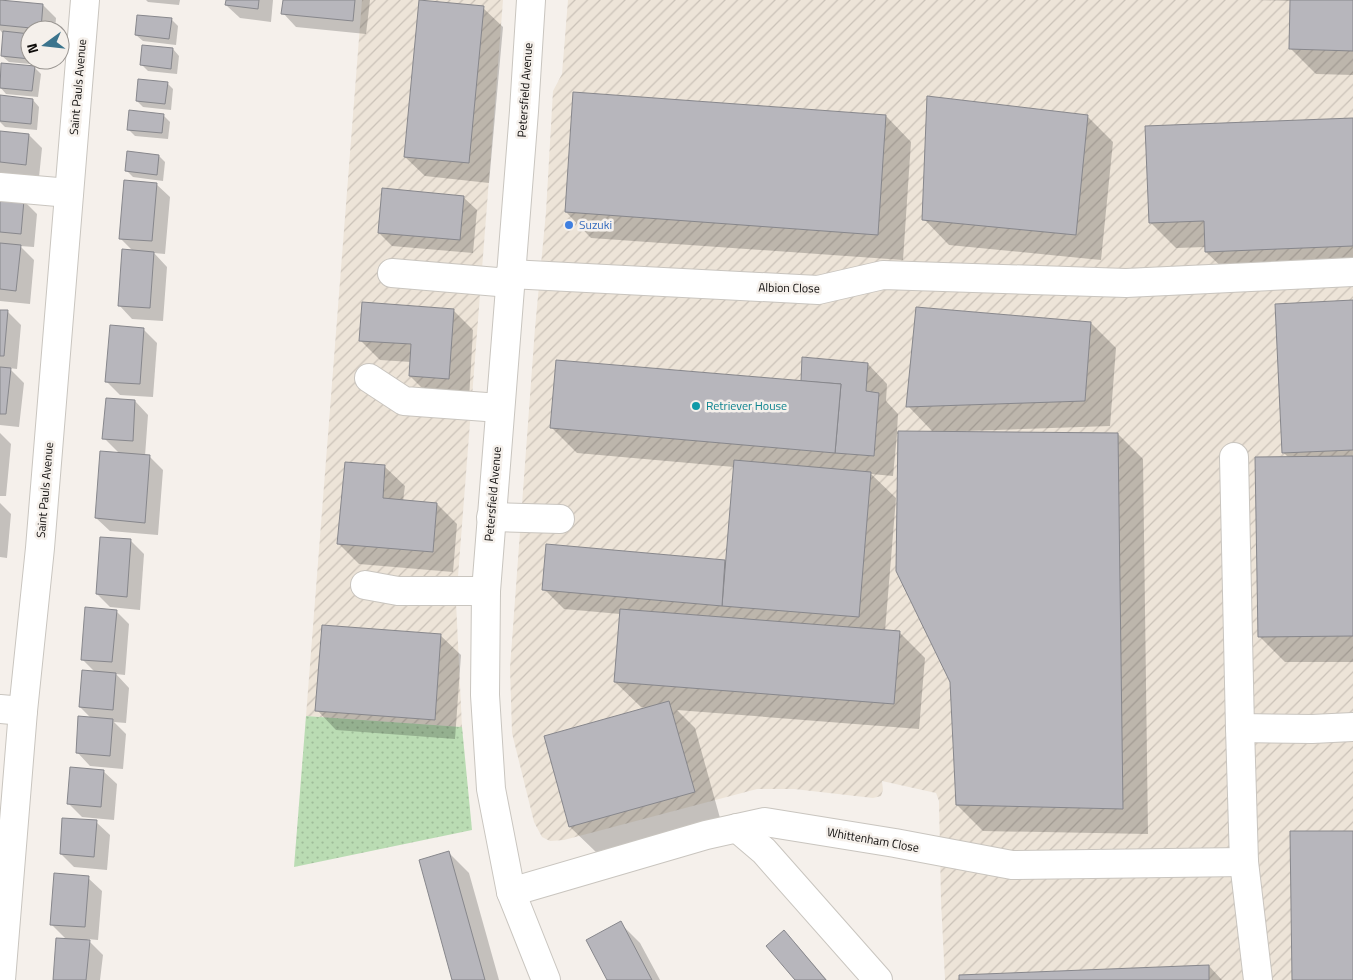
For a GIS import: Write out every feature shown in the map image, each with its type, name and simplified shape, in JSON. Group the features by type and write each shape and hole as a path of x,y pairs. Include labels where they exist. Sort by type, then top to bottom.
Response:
{"street":[{"name":"Saint Pauls Avenue","path":"2,980 12,710 40,548 85,0"},
{"name":"Petersfield Avenue","path":"531,0 486,591 485,695 491,789 511,892 546,980"},
{"path":"0,187 69,193"},
{"name":"Albion Close","path":"392,273 818,290 883,274 1126,283 1353,272"},
{"path":"369,378 404,401 500,408"},
{"path":"1234,457 1244,862 1258,980"},
{"path":"491,518 560,519"},
{"path":"365,585 398,591 486,591"},
{"path":"1240,728 1312,729 1353,726"},
{"name":"Whittenham Close","path":"511,892 706,835 765,822 895,843 1012,866 1244,862"},
{"path":"737,828 764,852 878,980"}],"shaded area":[{"path":"362,0 503,0 456,602 462,727 306,716"},
{"path":"568,0 1353,0 1353,980 945,980 939,801 936,793 882,781 883,790 881,796 873,798 794,789 757,789 564,840 550,841 542,837 534,822 512,733 510,668 535,328 546,212 553,91 562,74"}],"green space":[{"path":"306,716 462,727 472,830 294,867"}],"building":[{"path":"0,0 43,4 42,20 20,20 20,27 0,25"},
{"path":"226,0 259,0 258,9 225,5"},
{"path":"283,0 355,0 353,21 281,14"},
{"path":"419,0 484,6 469,163 404,157"},
{"path":"1290,0 1353,0 1353,51 1289,49"},
{"path":"137,15 172,18 169,39 135,35"},
{"path":"3,31 20,33 20,58 1,56"},
{"path":"142,45 173,48 171,69 140,65"},
{"path":"1,63 20,65 20,70 35,70 32,91 0,88"},
{"path":"138,79 168,82 165,104 136,101"},
{"path":"573,92 886,115 878,235 565,212"},
{"path":"0,95 33,99 31,124 0,121"},
{"path":"927,96 1088,115 1076,235 922,220"},
{"path":"129,110 164,114 162,133 127,130"},
{"path":"1353,118 1353,246 1205,252 1204,221 1149,223 1145,126"},
{"path":"0,131 29,134 26,165 0,162"},
{"path":"127,151 159,155 157,175 125,171"},
{"path":"124,180 157,183 152,241 119,239"},
{"path":"382,188 464,196 460,240 378,233"},
{"path":"0,197 24,200 21,234 0,232"},
{"path":"0,243 21,245 16,291 0,289"},
{"path":"122,249 154,252 150,308 118,306"},
{"path":"1353,300 1353,450 1282,453 1275,304"},
{"path":"362,302 454,309 449,379 409,376 411,344 359,341"},
{"path":"916,307 1091,322 1085,401 906,407"},
{"path":"0,310 8,310 4,356 0,356"},
{"path":"110,325 144,328 140,384 105,382"},
{"path":"802,357 868,363 866,391 879,393 874,456 835,453 841,384 801,381"},
{"name":"Retriever House","path":"556,360 841,384 835,453 550,428"},
{"path":"0,367 11,368 6,414 0,414"},
{"path":"106,398 135,400 133,441 102,439"},
{"path":"898,431 1118,433 1123,809 956,805 950,682 896,571"},
{"path":"100,451 150,455 145,523 95,518"},
{"path":"1353,456 1353,636 1258,637 1255,457"},
{"path":"734,460 871,472 859,617 722,606"},
{"path":"345,462 385,465 383,498 437,503 433,552 337,544"},
{"path":"100,537 131,539 127,597 96,594"},
{"path":"546,544 725,560 722,606 542,590"},
{"path":"85,607 117,610 112,662 81,660"},
{"path":"620,609 900,631 894,704 614,682"},
{"path":"322,625 441,634 435,720 315,711"},
{"path":"82,670 116,673 113,710 79,707"},
{"path":"669,701 695,792 569,827 544,736"},
{"path":"78,716 113,719 110,756 76,753"},
{"path":"70,767 104,770 101,807 67,804"},
{"path":"62,818 97,820 94,857 60,854"},
{"path":"1290,831 1353,831 1353,980 1292,980"},
{"path":"449,851 485,980 452,980 419,860"},
{"path":"54,873 89,876 85,927 50,925"},
{"path":"621,921 652,980 607,980 586,940"},
{"path":"784,930 826,980 795,980 766,946"},
{"path":"56,938 90,940 86,980 53,980"},
{"path":"1209,965 1209,980 959,980 959,975"}],"place":[{"name":"Suzuki","path":"569,225"},
{"name":"Retriever House","path":"696,406"}]}
